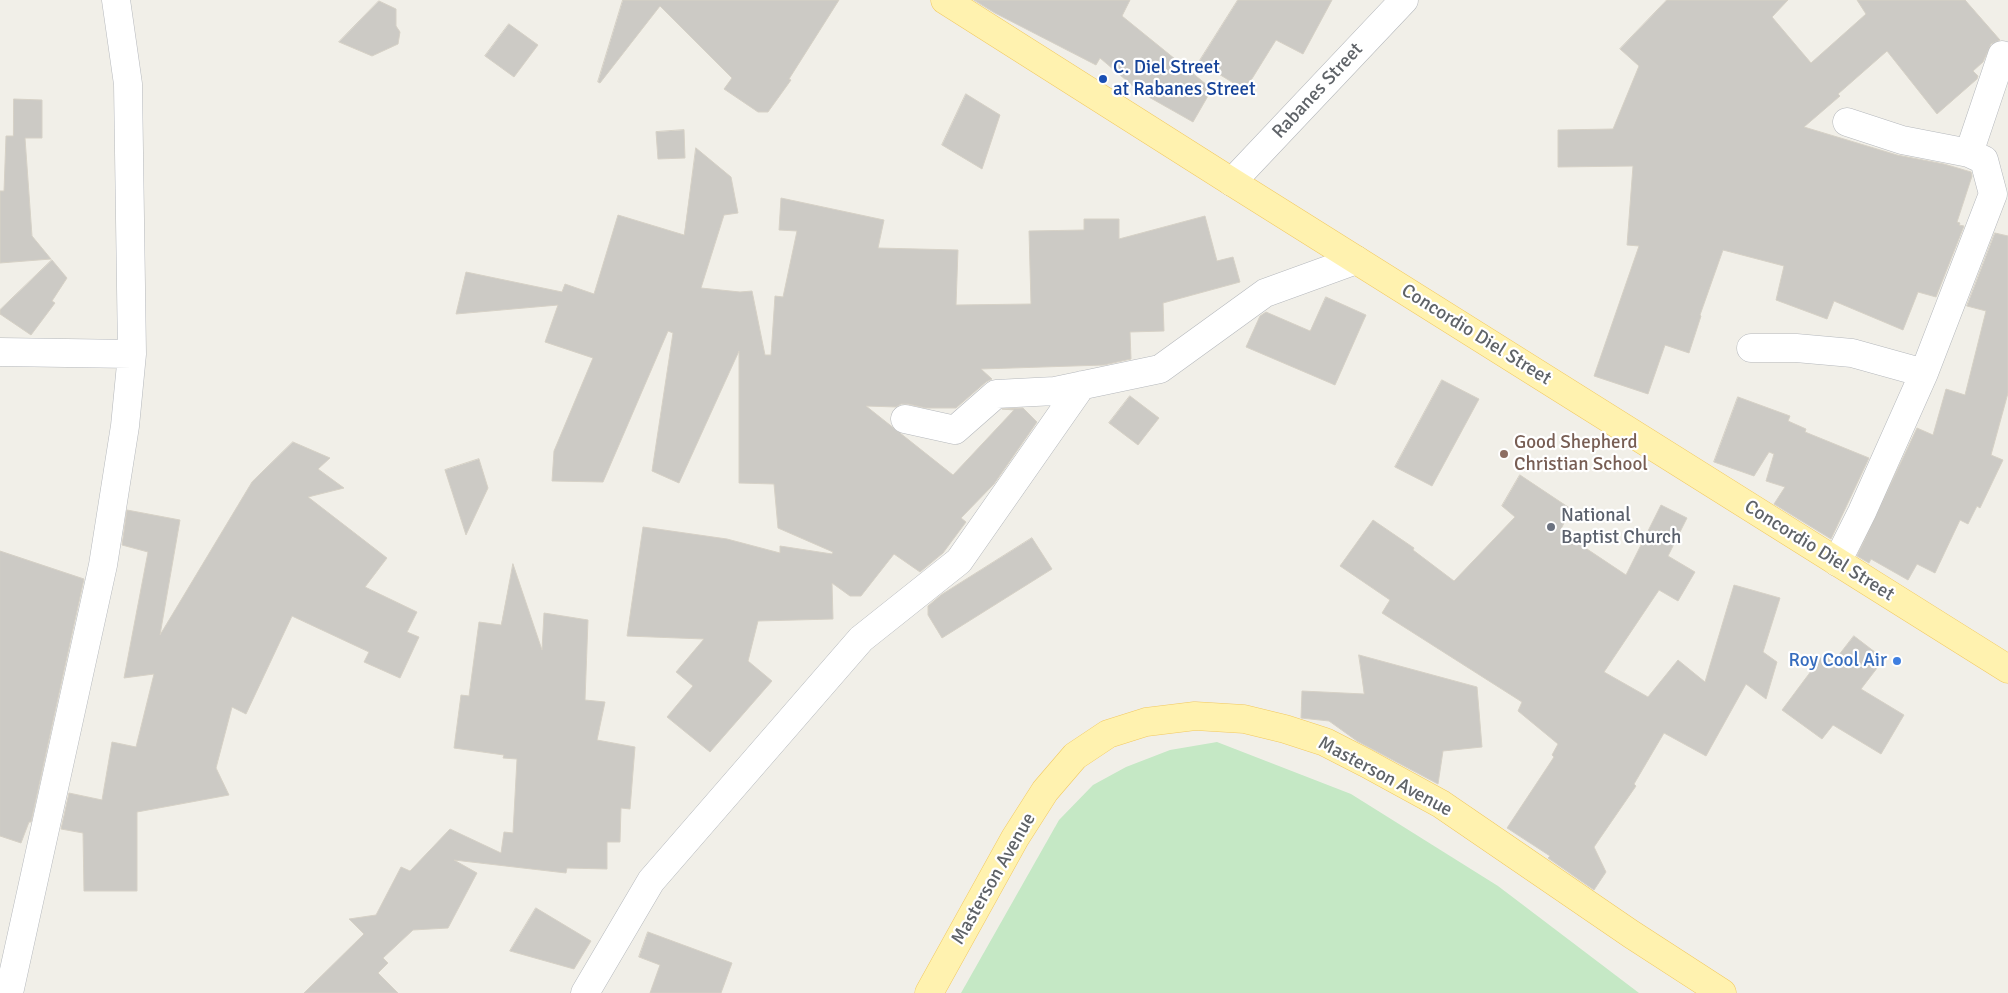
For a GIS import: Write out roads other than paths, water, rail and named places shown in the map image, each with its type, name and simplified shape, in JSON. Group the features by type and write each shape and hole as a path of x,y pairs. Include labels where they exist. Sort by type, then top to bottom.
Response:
{"main road":[{"name":"Concordio Diel Street","path":"945,0 2008,669"},
{"name":"Masterson Avenue","path":"929,993 1015,838 1045,791 1075,756 1108,734 1146,722 1195,716 1244,720 1285,729 1325,742 1366,763 1441,804 1631,934 1722,993"}],"street":[{"path":"9,993 103,565 125,426 132,354 128,84 116,0"},
{"name":"Rabanes Street","path":"1232,182 1404,0"},
{"path":"1970,152 2002,55"},
{"path":"1837,562 1862,512 1924,373 1993,194 1984,160 1970,152 1902,140 1847,122"},
{"path":"905,419 954,430 996,394 1055,391 1160,369 1264,293 1356,260"},
{"path":"1751,348 1796,348 1852,354 1924,373"},
{"path":"0,352 132,354"},
{"path":"585,993 651,881 861,639 959,561 1082,385"}],"place":[{"name":"C. Diel Street at Rabanes Street","path":"1103,79"},
{"name":"Good Shepherd Christian School","path":"1504,454"},
{"name":"National Baptist Church","path":"1551,527"},
{"name":"Roy Cool Air","path":"1897,661"}]}
